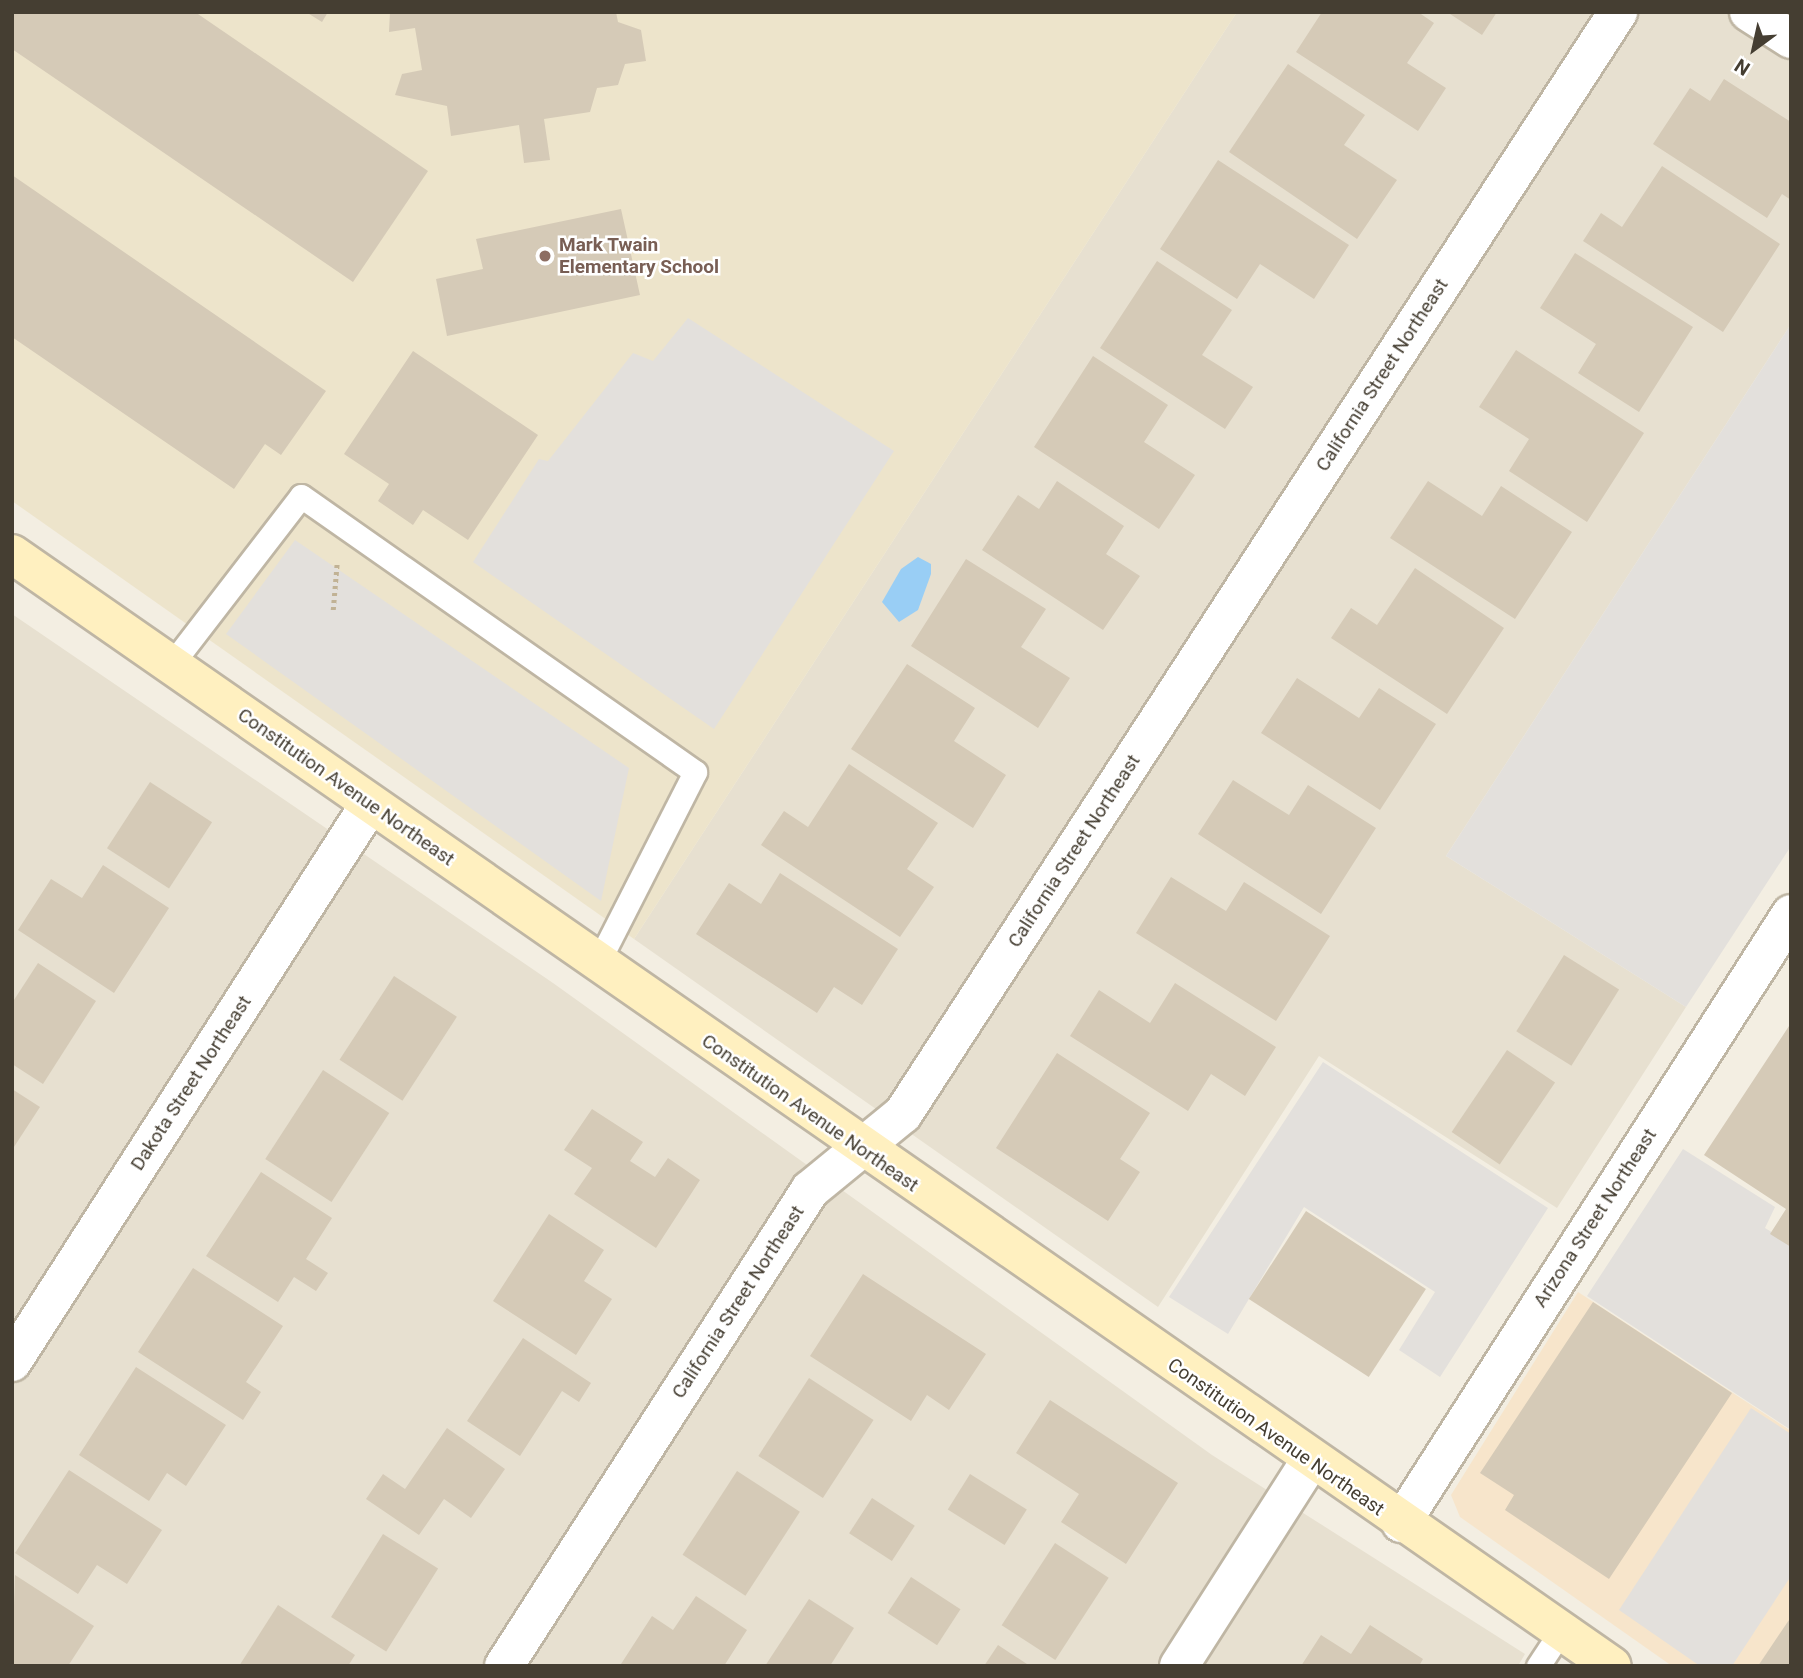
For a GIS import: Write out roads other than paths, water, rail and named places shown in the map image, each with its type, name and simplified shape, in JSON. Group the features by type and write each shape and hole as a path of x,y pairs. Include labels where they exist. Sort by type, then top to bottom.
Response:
{"street":[{"name":"California Street Northeast","path":"504,1666 810,1190 903,1114 1618,12"},
{"path":"1749,12 1791,40"},
{"name":"Constitution Avenue Northeast","path":"12,554 861,1149 1310,1461 1612,1666"},
{"name":"Dakota Street Northeast","path":"12,1362 370,804"},
{"name":"Arizona Street Northeast","path":"1401,1523 1791,914"},
{"path":"1179,1666 1310,1461"}],"lane":[{"path":"171,665 301,496 695,772 597,964"},
{"path":"1538,1666 1561,1631"}],"water":[{"path":"918,557 931,564 931,574 918,610 899,622 882,602 901,569"}],"place":[{"name":"Mark Twain Elementary School","path":"545,256"}]}
